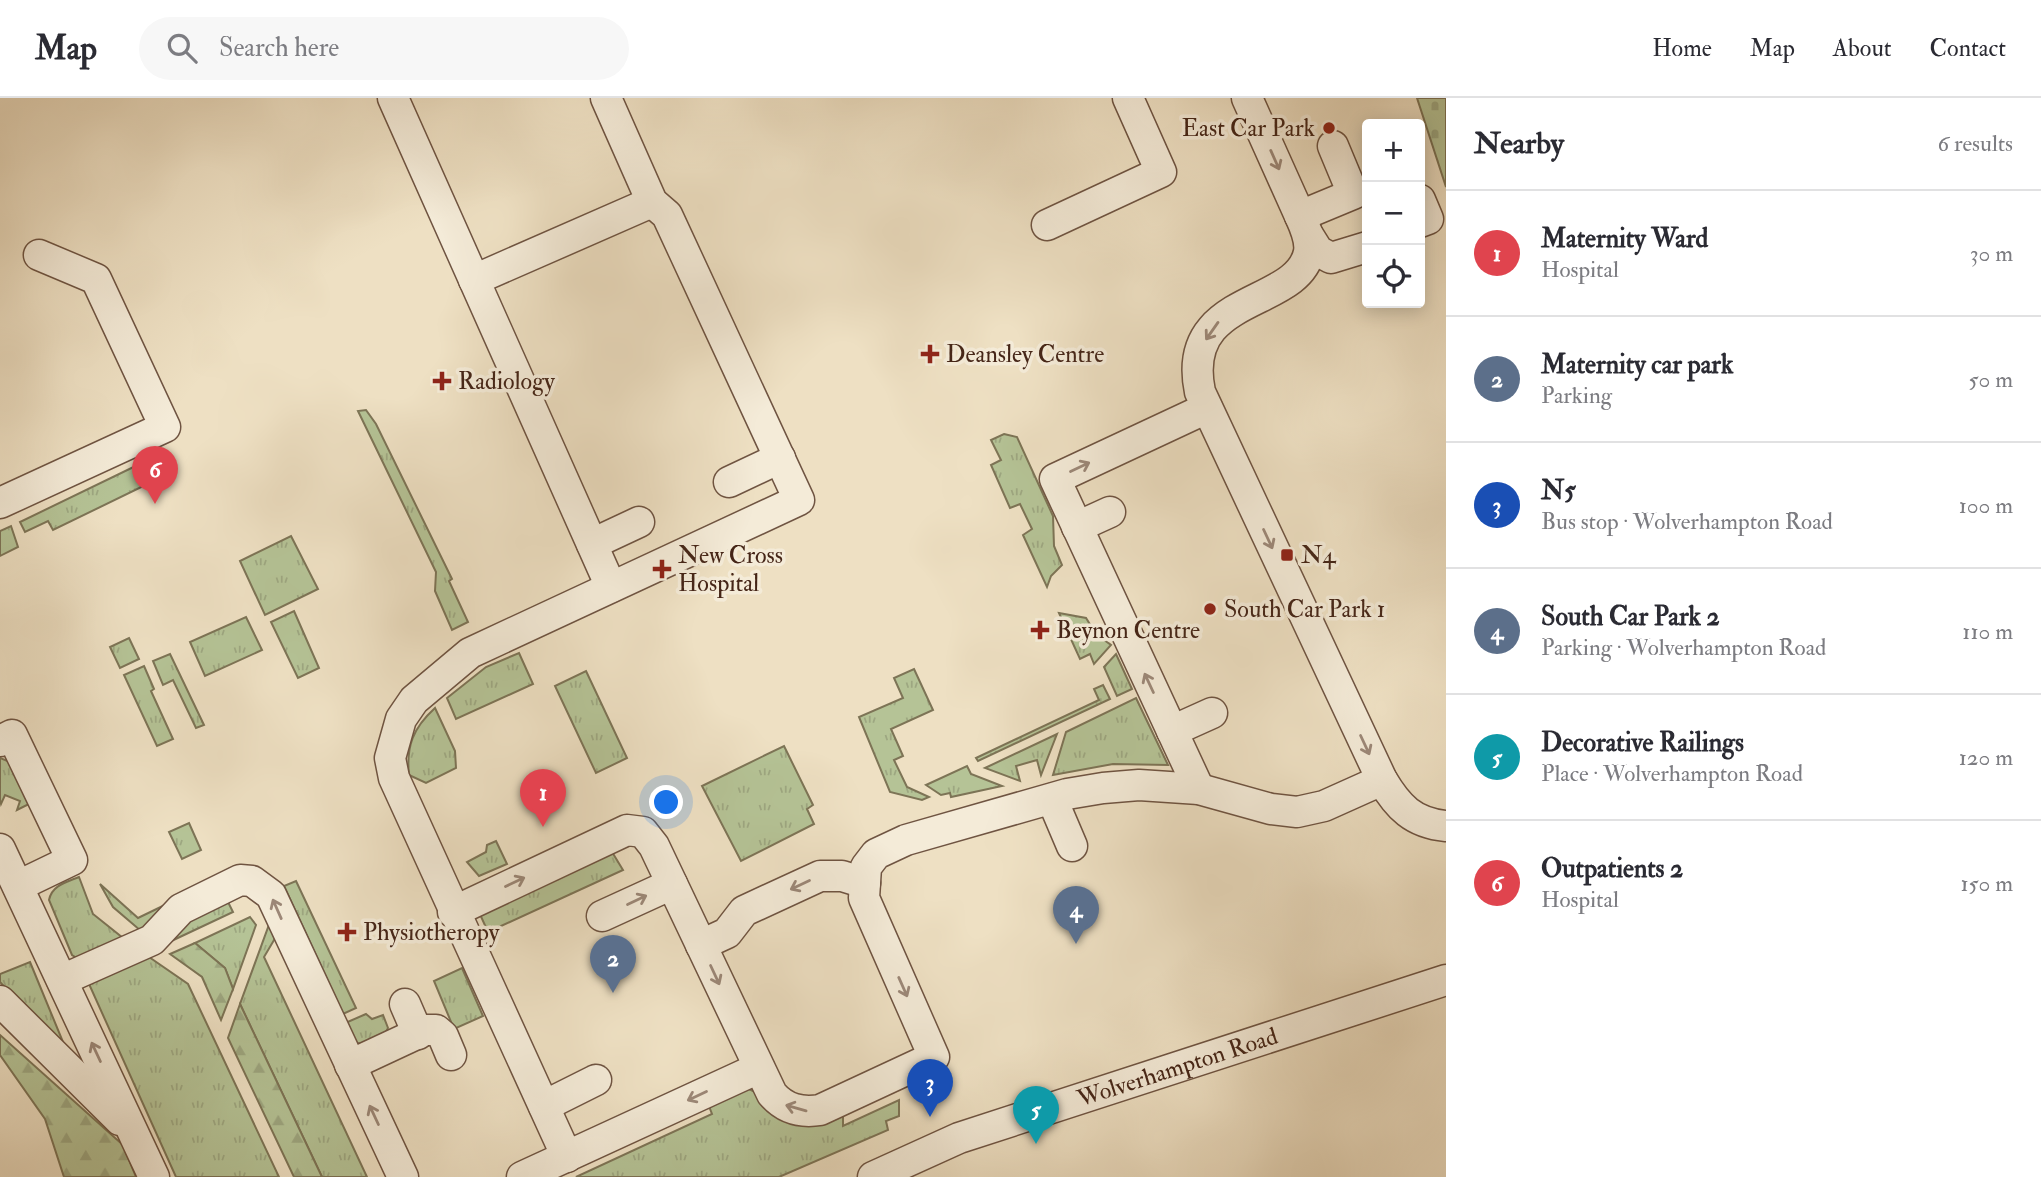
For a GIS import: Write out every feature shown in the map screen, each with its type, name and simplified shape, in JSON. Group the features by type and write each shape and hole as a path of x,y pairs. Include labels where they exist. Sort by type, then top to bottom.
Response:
{"street":[{"path":"393,98 611,587"},
{"path":"567,1157 394,778 390,758 401,719 414,700 470,653 799,500 667,215 652,202 606,98"},
{"path":"1046,225 1161,172 1128,98"},
{"path":"1247,98 1318,251 1331,258 1362,249"},
{"path":"1304,225 1353,194 1333,146"},
{"path":"474,280 652,202"},
{"path":"1304,225 1309,252 1293,278 1218,322 1207,336 1199,357 1196,376 1207,408 1382,780 1396,804 1410,816 1432,825 1446,826"},
{"path":"0,503 165,427 96,279 39,255"},
{"path":"1199,789 1055,479 1207,408"},
{"path":"729,482 780,458"},
{"path":"1077,527 1110,512"},
{"path":"592,544 639,522"},
{"path":"1172,731 1212,713"},
{"path":"0,741 12,735 72,860 18,886"},
{"path":"453,912 627,830 643,832 654,846 772,1094 780,1103 807,1112 820,1110 934,1057 864,898 866,867 876,854 906,840 1052,799 1103,788 1139,785 1199,789 1271,809 1297,812 1324,806 1382,780"},
{"path":"1052,799 1072,846"},
{"path":"0,849 136,1135 153,1177"},
{"path":"701,945 727,933 744,911 820,876 842,876 865,883"},
{"path":"62,980 152,940 181,909 240,880 252,880 271,895 403,1177"},
{"path":"602,916 672,884"},
{"name":"Wolverhampton Road","path":"873,1177 959,1138 1446,980"},
{"path":"0,1001 136,1135"},
{"path":"405,1004 418,1034"},
{"path":"350,1065 418,1034 436,1030 443,1036 451,1055"},
{"path":"523,1177 759,1068"},
{"path":"544,1107 596,1080"}],"green space":[{"path":"1417,98 1446,98 1446,187 1425,119"},
{"path":"366,410 376,424 452,579 449,581 468,622 452,630 435,591 436,572 358,411"},
{"path":"1004,434 1017,437 1053,516 1054,546 1062,565 1051,576 1047,587 1023,535 1032,529 1020,504 1010,508 991,465 1001,460 991,440"},
{"path":"148,460 168,474 53,530 48,521 25,532 20,522"},
{"path":"11,526 18,547 0,556 0,531"},
{"path":"291,536 318,589 265,615 240,561"},
{"path":"294,611 319,668 298,678 271,622"},
{"path":"1059,613 1086,618 1096,634 1111,645 1094,664 1090,654 1080,659"},
{"path":"246,617 262,650 205,676 190,642"},
{"path":"129,638 139,659 120,668 110,647"},
{"path":"519,653 533,684 456,719 447,698 486,667"},
{"path":"170,654 204,725 196,728 173,680 163,685 153,661"},
{"path":"1116,654 1132,689 1117,696 1104,667"},
{"path":"144,666 154,689 151,691 173,739 157,746 124,675"},
{"path":"914,669 933,710 891,729 903,756 894,760 907,787 929,797 922,800 890,792 859,717 903,698 894,678"},
{"path":"586,671 627,758 596,773 555,686"},
{"path":"1103,685 1110,699 978,761 976,758 1099,700 1094,689"},
{"path":"1136,698 1168,765 1113,764 1053,775 1066,732"},
{"path":"435,708 455,751 456,768 426,783 409,775 410,746 416,730"},
{"path":"1057,734 1041,775 1037,760 1016,766 1020,781 985,768"},
{"path":"784,746 813,805 807,809 814,824 741,861 702,786"},
{"path":"0,758 10,762 29,804 17,810 20,801 5,795 1,804"},
{"path":"967,766 971,774 1002,786 951,797 950,793 941,795 926,785"},
{"path":"189,823 201,850 182,859 169,832"},
{"path":"496,841 507,864 479,876 467,862 486,852 487,845"},
{"path":"609,847 623,870 488,932 478,910"},
{"path":"79,877 93,914 128,942 80,960 72,955 49,900 57,887"},
{"path":"296,881 356,1008 343,1014 284,886"},
{"path":"100,884 138,918 171,902 141,931 113,907"},
{"path":"227,900 233,912 165,944 184,920"},
{"path":"250,917 256,925 233,989 225,968 195,943"},
{"path":"270,922 277,935 264,957 367,1177 322,1177 240,1004"},
{"path":"195,943 225,968 233,989 221,1020 202,977 170,954"},
{"path":"149,957 188,984 279,1177 176,1177 89,984"},
{"path":"30,962 70,1059 0,982 0,974"},
{"path":"462,968 483,1016 454,1029 434,981"},
{"path":"240,1004 322,1177 294,1177 228,1038"},
{"path":"366,1014 372,1019 383,1015 388,1028 375,1040 356,1043 343,1024"},
{"path":"0,1035 123,1145 136,1177 64,1177 45,1119 0,1055"},
{"path":"745,1087 757,1093 843,1110 843,1126 899,1100 899,1116 886,1121 888,1130 779,1177 576,1177 712,1114 707,1101"}],"place":[{"name":"East Car Park","path":"1329,128"},
{"name":"Deansley Centre","path":"930,354"},
{"name":"Radiology","path":"442,381"},
{"name":"Outpatients 2","path":"155,504"},
{"name":"N4","path":"1287,555"},
{"name":"New Cross Hospital","path":"662,569"},
{"name":"South Car Park 1","path":"1210,609"},
{"name":"Beynon Centre","path":"1040,630"},
{"name":"Maternity Ward","path":"543,827"},
{"name":"Physiotheropy","path":"347,932"},
{"name":"South Car Park 2","path":"1076,944"},
{"name":"Maternity car park","path":"613,993"},
{"name":"N5","path":"930,1117"},
{"name":"Decorative Railings","path":"1036,1144"}]}
